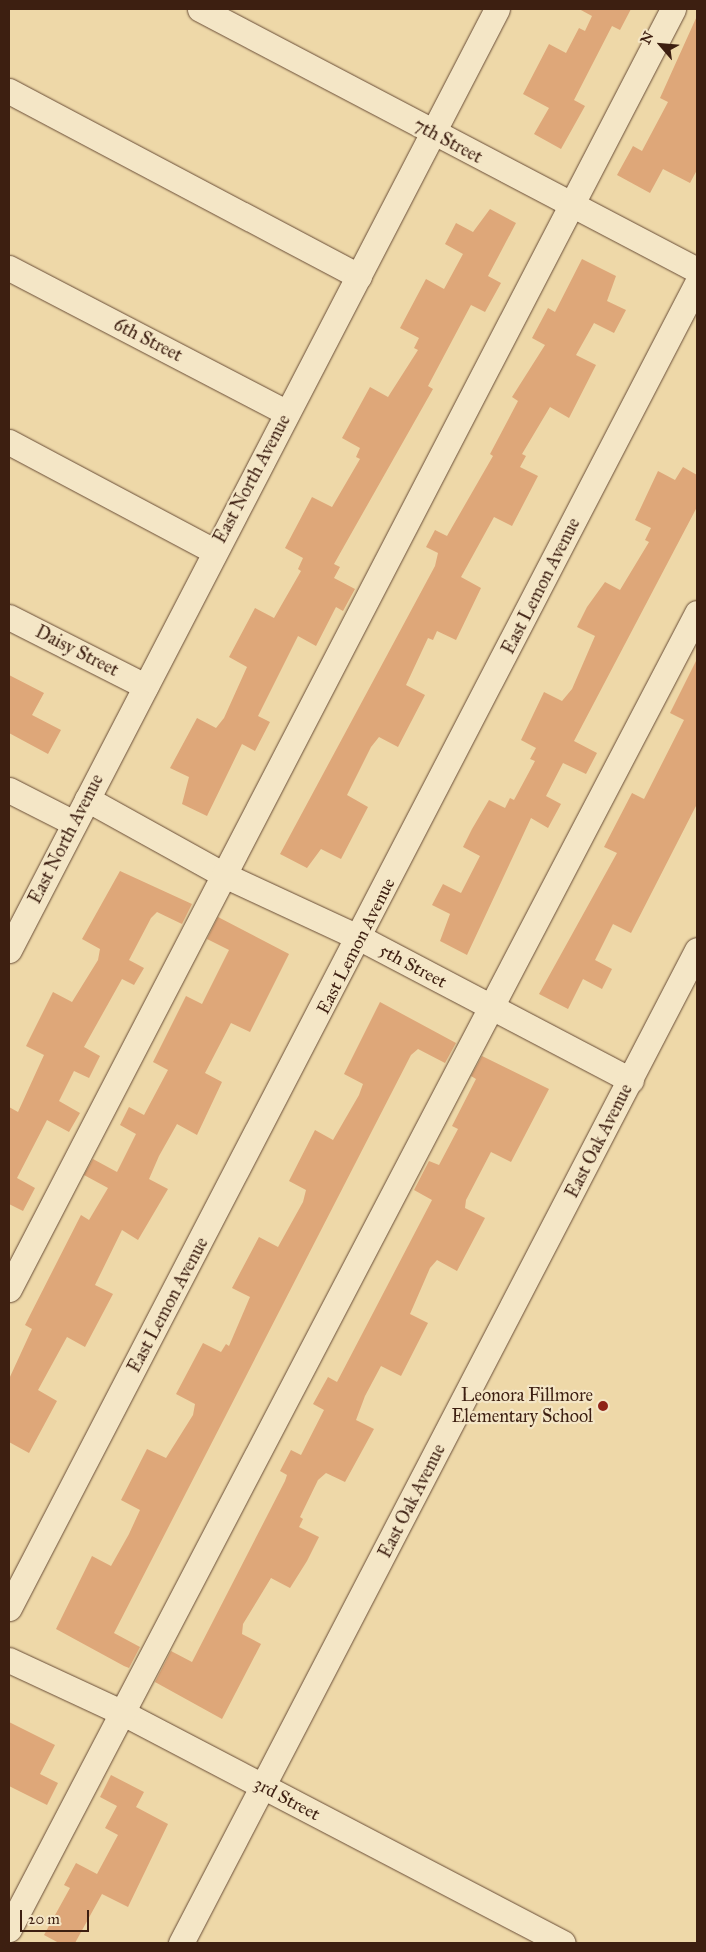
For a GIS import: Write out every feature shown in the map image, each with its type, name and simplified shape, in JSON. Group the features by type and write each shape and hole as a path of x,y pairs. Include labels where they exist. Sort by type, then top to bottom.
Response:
{"street":[{"name":"7th Street","path":"200,9 570,206 697,270"},
{"name":"East North Avenue","path":"9,950 286,412 359,276 497,9"},
{"path":"9,1289 673,9"},
{"path":"9,91 359,276"},
{"name":"6th Street","path":"9,268 286,412"},
{"name":"East Lemon Avenue","path":"9,1608 360,938 697,283"},
{"path":"9,442 214,551"},
{"path":"9,1929 697,613"},
{"name":"Daisy Street","path":"9,617 144,686"},
{"path":"9,790 74,823"},
{"name":"5th Street","path":"87,799 224,875 360,938 631,1080"},
{"name":"East Oak Avenue","path":"180,1943 697,950"},
{"name":"3rd Street","path":"9,1660 123,1714 563,1943"}],"building":[{"path":"579,9 631,9 620,30 612,26 574,100 585,106 561,149 534,134 549,108 523,94 549,44 566,53 579,28 585,31 592,16"},
{"path":"697,16 697,170 690,183 663,169 650,193 617,175 633,146 642,151 668,102 660,98"},
{"path":"490,209 516,223 488,276 501,283 485,312 471,305 428,386 433,389 334,564 340,567 334,578 355,589 343,611 336,607 316,646 298,636 258,716 270,722 255,751 242,744 207,816 182,804 189,777 170,768 197,718 216,728 224,718 247,667 229,657 255,608 274,618 301,571 298,569 303,558 285,548 312,497 332,507 360,459 356,457 360,448 342,438 370,387 388,397 418,350 414,348 419,338 400,328 426,279 444,289 463,254 445,244 456,223 473,232"},
{"path":"582,259 616,276 607,301 626,310 614,333 594,323 576,355 596,365 569,418 550,407 522,454 526,456 520,467 538,476 512,526 494,517 461,577 481,588 456,640 437,631 433,640 428,638 406,685 425,695 398,747 379,737 371,747 347,795 368,807 341,859 321,849 307,868 280,854 435,566 438,553 426,547 435,530 447,536 493,456 490,454 518,401 512,397 545,345 532,338 548,308 555,312"},
{"path":"683,467 697,475 697,507 574,741 597,753 586,774 563,763 546,796 561,804 548,828 531,818 467,955 440,941 450,914 432,905 443,884 461,893 480,856 463,847 472,829 489,800 505,808 510,798 514,800 535,761 530,759 536,748 521,740 544,692 562,701 572,689 595,636 577,627 587,607 605,582 620,590 649,542 645,540 651,528 635,520 658,471 675,480"},
{"path":"697,659 697,804 631,933 613,924 595,960 612,969 602,989 583,979 568,1009 539,994 617,853 604,847 632,793 644,799 684,720 670,713"},
{"path":"9,675 44,693 32,715 61,730 48,754 9,733"},
{"path":"120,871 192,904 182,924 157,912 151,918 129,960 144,968 134,985 122,979 84,1047 100,1056 89,1078 74,1071 59,1101 80,1113 69,1132 47,1120 17,1178 35,1188 23,1211 9,1204 9,1107 18,1112 44,1055 26,1046 53,992 72,1002 98,960 100,949 82,939"},
{"path":"218,917 289,954 250,1032 231,1023 205,1073 222,1082 197,1135 177,1124 159,1156 149,1179 168,1189 138,1240 122,1230 95,1285 113,1294 85,1347 67,1337 38,1390 57,1401 29,1453 9,1442 9,1379 32,1329 25,1325 81,1215 89,1220 108,1188 84,1175 93,1159 117,1172 136,1134 120,1125 129,1107 144,1115 168,1070 153,1062 186,996 202,1004 229,950 207,939"},
{"path":"380,1002 456,1043 445,1063 418,1049 411,1055 114,1633 140,1647 129,1668 56,1629 92,1556 111,1566 129,1534 140,1510 121,1500 147,1449 166,1458 193,1415 195,1404 176,1394 203,1343 221,1352 226,1344 229,1346 250,1297 232,1288 259,1237 278,1247 303,1202 306,1190 289,1181 315,1130 333,1140 359,1095 363,1084 344,1074"},
{"path":"482,1056 549,1089 511,1162 491,1152 466,1200 465,1208 485,1218 457,1271 437,1260 430,1268 410,1314 428,1323 401,1376 381,1366 365,1396 356,1420 374,1429 345,1482 326,1473 318,1480 300,1517 303,1519 299,1527 319,1537 307,1561 290,1588 271,1578 243,1624 242,1634 261,1644 222,1719 155,1682 171,1651 192,1662 285,1481 287,1475 280,1471 291,1450 301,1455 324,1410 313,1404 328,1377 337,1382 432,1200 414,1190 429,1161 439,1165 458,1129 452,1126 476,1079 471,1076"},
{"path":"9,1722 55,1745 40,1774 58,1783 47,1805 9,1786"},
{"path":"111,1775 144,1792 136,1807 168,1824 128,1907 102,1894 75,1943 59,1943 44,1935 70,1888 64,1885 76,1863 97,1874 118,1835 105,1828 117,1806 100,1797"}],"place":[{"name":"Leonora Fillmore Elementary School","path":"603,1406"}]}
